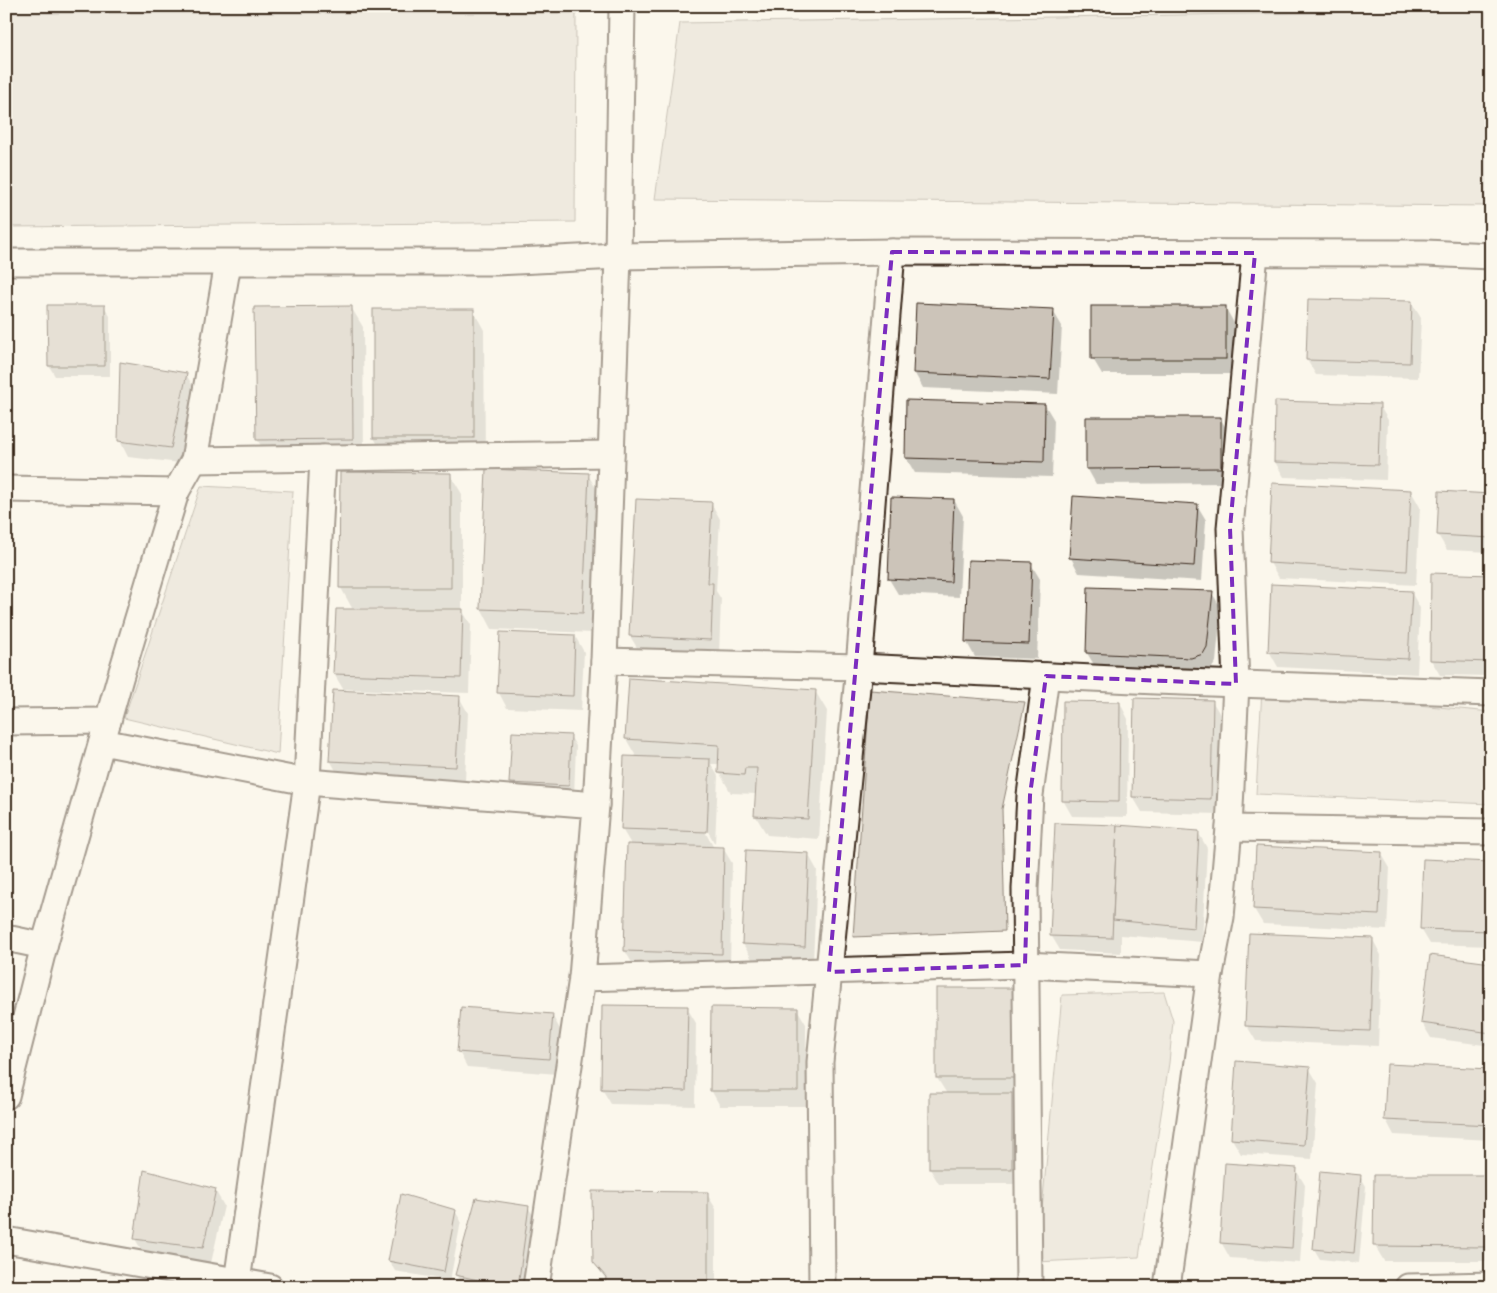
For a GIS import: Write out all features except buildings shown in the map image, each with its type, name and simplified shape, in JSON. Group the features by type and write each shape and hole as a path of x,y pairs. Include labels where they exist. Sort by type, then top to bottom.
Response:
{"street":[{"path":"536,1287 582,978 596,804 604,661 618,256 622,6"},
{"path":"822,1287 820,1062 858,667 892,252"},
{"path":"6,262 496,262 618,256 892,252 1425,253 1491,256"},
{"path":"1167,1287 1210,974 1221,917 1229,828 1236,684 1230,528 1255,253"},
{"path":"6,1096 44,946 105,732 176,492 194,460 228,263"},
{"path":"194,460 611,454"},
{"path":"237,1282 307,782 324,458"},
{"path":"6,489 176,492"},
{"path":"604,661 858,667 1491,693"},
{"path":"1029,1287 1024,889 1030,795 1046,676"},
{"path":"6,722 105,732 307,782 596,804"},
{"path":"1229,828 1491,832"},
{"path":"6,938 44,946"},
{"path":"582,978 1026,965 1210,974"},
{"path":"6,1240 270,1287"},
{"path":"1408,1287 1491,1285"}],"highlighted area":[{"path":"892,252 1255,253 1230,528 1236,684 1046,676 1030,795 1025,965 829,972"}],"shaded area":[{"path":"1491,10 1491,206 655,199 680,23"},
{"path":"6,13 576,13 575,222 6,227"},
{"path":"201,486 293,491 278,754 124,718"},
{"path":"870,690 1025,702 1002,809 1005,931 853,937"},
{"path":"1262,690 1491,712 1491,804 1256,794"},
{"path":"1164,992 1173,1021 1169,1063 1139,1257 1037,1262 1062,995"}]}
